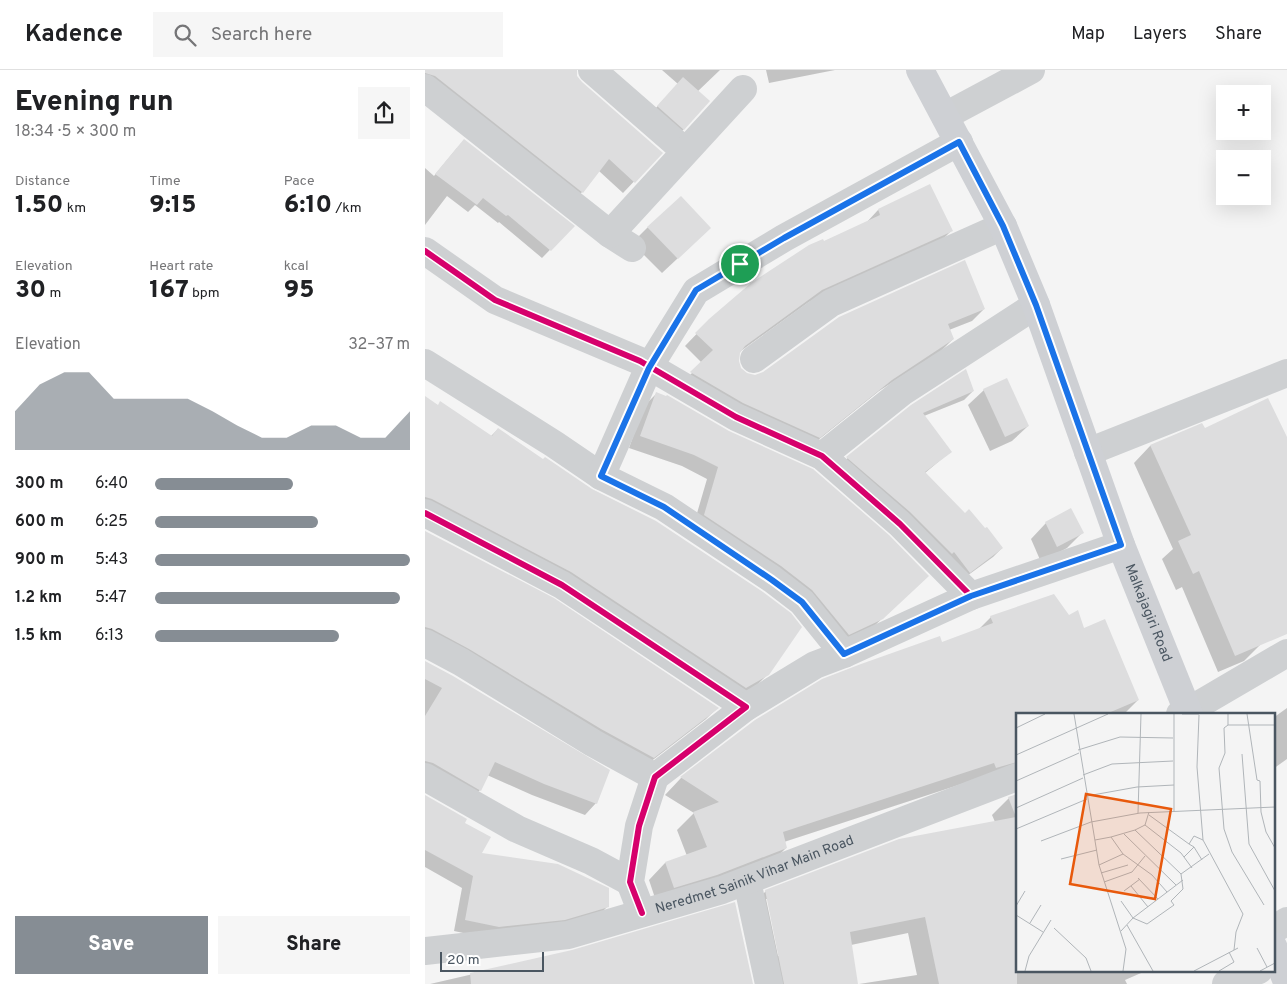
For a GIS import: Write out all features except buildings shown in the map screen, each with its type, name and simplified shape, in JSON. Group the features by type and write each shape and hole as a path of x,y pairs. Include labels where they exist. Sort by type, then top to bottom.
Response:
{"main road":[{"name":"Malkajagiri Road","path":"920,70 1003,226 1036,305 1121,545 1186,713"}],"street":[{"path":"591,70 685,151"},
{"path":"945,116 1031,70"},
{"path":"425,88 621,241 685,151 743,89"},
{"path":"601,476 649,368 696,290 784,238 959,142"},
{"path":"754,359 831,303 1003,226"},
{"path":"425,251 495,300 640,361 649,368 736,417 822,456 900,524 971,596"},
{"path":"822,456 902,392 1036,305"},
{"path":"425,363 554,444 601,476 664,507 772,580 802,602 844,654"},
{"path":"1088,452 1287,373"},
{"path":"425,513 562,585 745,707"},
{"path":"642,913 630,882 639,826 655,777 745,707 815,665 844,654 971,596 1121,545"},
{"path":"425,643 461,662 593,743 655,777"},
{"path":"1186,713 1287,652"},
{"path":"425,777 517,829 591,861 630,882"},
{"name":"Neredmet Sainik Vihar Main Road","path":"425,951 568,935 722,890 1016,777"},
{"path":"747,880 769,984"},
{"path":"1274,929 1287,921"},
{"path":"1226,984 1256,972"}],"cycle path":[{"path":"425,251 495,300 640,361 736,417 822,456 900,524 971,596 1121,545"},
{"path":"425,513 562,585 746,707 655,777 639,826 630,882 642,913"}],"route":[{"path":"959,142 1003,226 1036,305 1121,545 971,596 844,654 802,602 772,580 664,507 601,476 649,368 696,290 740,264 959,142"}]}
